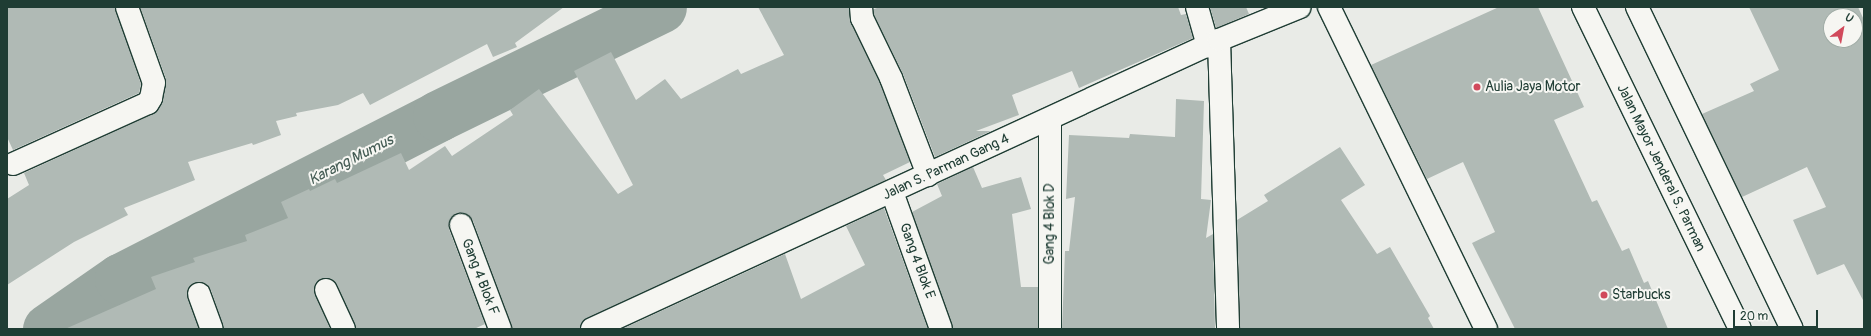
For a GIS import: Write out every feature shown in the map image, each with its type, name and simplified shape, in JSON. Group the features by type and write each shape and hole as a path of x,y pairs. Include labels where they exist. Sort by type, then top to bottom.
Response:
{"street":[{"path":"9,163 148,103 151,98 154,83 128,7"},
{"path":"861,7 862,18 891,78 928,175"},
{"path":"1197,7 1214,43 1228,329"},
{"name":"Jalan S. Parman Gang 4","path":"592,329 1050,120 1214,43 1300,7"},
{"path":"1329,7 1486,329"},
{"name":"Jalan Mayor Jenderal S. Parman","path":"1583,7 1740,329"},
{"path":"1637,7 1792,329"},
{"name":"Gang 4 Blok D","path":"1050,120 1050,329"},
{"name":"Gang 4 Blok E","path":"892,192 941,329"},
{"name":"Gang 4 Blok F","path":"460,225 500,329"},
{"path":"326,290 344,329"},
{"path":"198,294 212,329"}],"building":[{"path":"7,7 115,7 141,84 139,93 13,150 7,137"},
{"path":"140,7 564,7 515,43 517,47 493,57 487,44 370,105 363,93 338,105 296,113 297,116 276,121 281,135 253,145 252,143 188,162 195,180 124,208 128,215 74,242 7,285 7,199 29,185 24,173 153,114 162,104 166,79"},
{"path":"758,7 849,7 851,23 880,83 910,162 883,175 886,180 587,318 582,322 580,329 513,329 473,221 463,213 452,217 449,229 485,324 474,329 356,329 337,285 327,278 316,282 314,289 330,329 224,329 211,290 201,282 190,286 187,292 199,329 65,329 156,289 151,277 195,262 193,258 247,241 245,235 288,218 281,202 309,189 310,191 335,179 337,183 401,153 409,170 445,146 452,156 513,115 510,110 539,89 618,194 633,185 574,71 611,52 636,100 665,79 681,99 738,69 741,74 784,55"},
{"path":"880,7 1178,7 1181,15 1186,14 1193,38 1079,88 1072,71 1012,95 1019,115 976,131 991,131 935,157 903,74 874,15 874,9"},
{"path":"1210,7 1246,7 1249,14 1216,28"},
{"path":"1499,7 1538,7 1584,107 1554,120 1592,202 1597,200 1622,251 1629,248 1644,283 1648,281 1668,329 1515,329 1472,243 1495,232 1463,162 1427,179 1371,65"},
{"path":"1749,7 1858,7 1823,8 1823,48 1863,48 1863,18 1864,302 1844,264 1817,275 1793,220 1826,207 1807,167 1742,197 1702,114 1754,91 1750,84 1779,70"},
{"path":"1176,99 1204,101 1201,199 1211,200 1206,238 1213,234 1215,329 1062,329 1065,251 1069,251 1075,197 1066,199 1069,135 1129,138 1130,134 1175,137"},
{"path":"1340,147 1365,185 1341,200 1377,254 1390,247 1430,316 1428,318 1434,329 1240,329 1237,220 1268,201 1264,195"},
{"path":"973,167 982,188 1021,177 1031,209 1012,214 1021,287 1038,287 1038,329 953,329 912,212 942,196 937,184"},
{"path":"884,208 928,329 622,329 785,254 801,299 865,265 846,226"}],"waterway":[{"name":"Karang Mumus","path":"48,329 120,279 438,116 661,7"}],"place":[{"name":"Aulia Jaya Motor","path":"1477,87"},
{"name":"Starbucks","path":"1604,295"}]}
